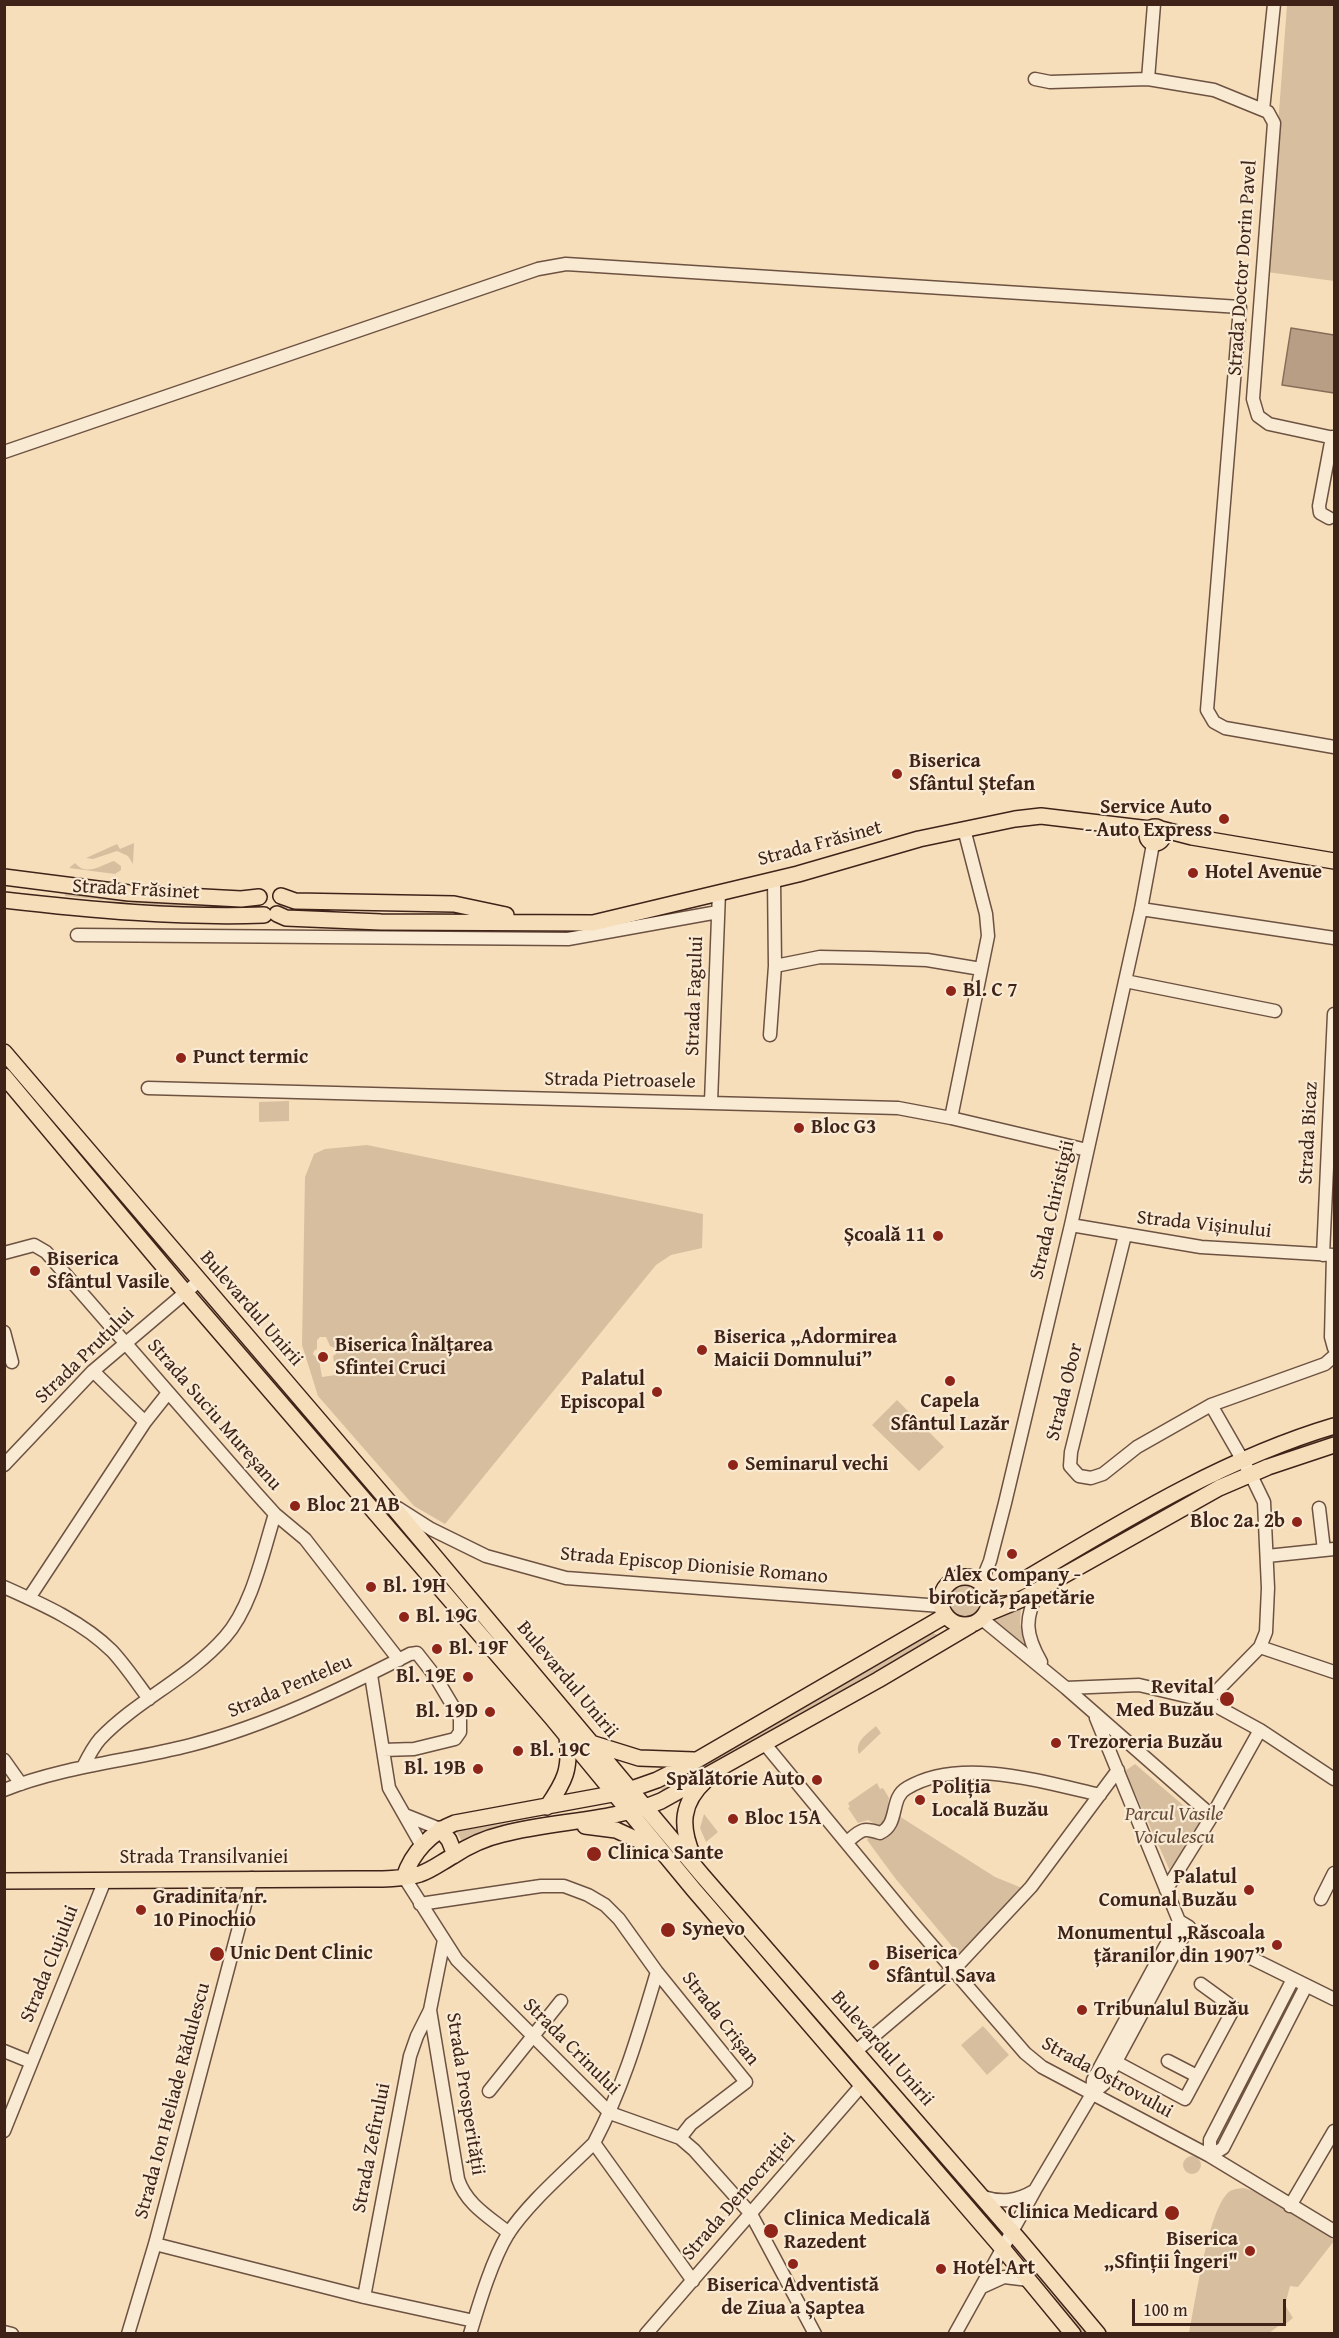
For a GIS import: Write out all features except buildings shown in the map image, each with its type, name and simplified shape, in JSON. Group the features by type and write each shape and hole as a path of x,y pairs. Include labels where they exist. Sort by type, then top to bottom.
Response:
{"main road":[{"name":"Strada Frăsinet","path":"4,900 116,911 188,915 271,915 286,918 381,922 593,923 774,879 964,829 1015,819 1041,816 1107,823 1154,837"},
{"path":"1154,837 1192,837 1335,861"},
{"name":"Strada Frăsinet","path":"4,878 129,893 241,899 259,897"},
{"path":"270,890 281,896 283,904 271,915 257,905 259,897 270,890"},
{"name":"Strada Frăsinet","path":"281,896 295,901 454,904 544,923"},
{"name":"Bulevardul Unirii","path":"4,1052 594,1743 702,1875 983,2197 1098,2334"},
{"name":"Bulevardul Unirii","path":"4,1076 185,1292 567,1737 663,1854 1003,2249 1073,2334"},
{"path":"943,1611 945,1588 954,1580 968,1577 983,1586 1009,1587 1116,1526 1242,1459 1335,1426"},
{"path":"702,1875 685,1837 685,1815 690,1798 716,1770 980,1619 1020,1600 1219,1488 1250,1473 1335,1445"},
{"path":"980,1619 989,1601 983,1586"},
{"path":"943,1611 957,1624 980,1619"},
{"path":"404,1877 410,1862 422,1846 440,1829 455,1823 614,1794 657,1780 697,1760 943,1611"},
{"path":"547,1807 567,1774 570,1756 567,1737"},
{"path":"594,1743 639,1758 658,1761 697,1760"},
{"name":"Strada Transilvaniei","path":"4,1881 404,1877 422,1873 500,1834 607,1817 646,1807 716,1770"},
{"path":"552,1824 616,1830 636,1838 663,1854"},
{"path":"440,1829 445,1834 455,1855"},
{"path":"422,1846 437,1865"}],"street":[{"path":"1148,79 1154,4"},
{"path":"1035,79 1050,82 1148,79 1214,90 1263,110 1274,4"},
{"name":"Strada Doctor Dorin Pavel","path":"1263,110 1272,116 1274,123 1253,399 1258,416 1269,424 1333,438"},
{"path":"4,452 538,269 566,264 1240,307 1207,710 1214,722 1225,728 1335,747"},
{"path":"1329,518 1320,513 1319,506 1333,438"},
{"path":"951,1118 988,936 986,914 964,829"},
{"name":"Strada Chiristigii","path":"983,1586 1071,1225 1141,909 1154,837"},
{"path":"770,1035 775,966 774,879"},
{"name":"Strada Fagului","path":"711,1102 719,891"},
{"path":"1141,909 1335,938"},
{"path":"77,935 568,939 718,912"},
{"path":"187,936 188,915"},
{"path":"775,966 820,957 927,960 981,969"},
{"path":"1125,981 1275,1011"},
{"name":"Strada Bicaz","path":"1330,1255 1335,1014"},
{"name":"Strada Pietroasele","path":"148,1088 898,1108 1087,1150"},
{"name":"Strada Vișinului","path":"1071,1225 1201,1247 1330,1255"},
{"name":"Strada Obor","path":"1125,1235 1071,1452 1070,1466 1079,1476 1091,1478 1103,1474 1137,1448 1211,1405 1325,1364 1335,1356"},
{"name":"Strada Suciu Mureșanu","path":"4,1253 28,1246 39,1246 43,1249 275,1514 310,1545 399,1660"},
{"path":"1330,1255 1331,1337 1335,1348"},
{"name":"Strada Prutului","path":"4,1465 93,1371 124,1342 199,1281"},
{"path":"4,1332 12,1362"},
{"path":"93,1371 146,1422"},
{"path":"29,1598 146,1422 168,1393"},
{"path":"1207,1701 1260,1647 1266,1632 1267,1556 1264,1502 1211,1405"},
{"name":"Strada Episcop Dionisie Romano","path":"389,1502 430,1529 486,1556 566,1578 943,1611"},
{"path":"1267,1556 1329,1549 1319,1508"},
{"name":"Strada Suciu Mureșanu","path":"83,1767 100,1738 211,1652 237,1621 246,1604 275,1514"},
{"path":"4,1587 77,1624 110,1649 149,1699"},
{"path":"1039,1589 1030,1608 1028,1630 1034,1651 1046,1671"},
{"path":"980,1619 1046,1671 1212,1816"},
{"path":"1260,1647 1335,1672"},
{"path":"383,1750 414,1749 455,1739 460,1732 460,1719 420,1655 414,1653 399,1660"},
{"name":"Strada Penteleu","path":"4,1790 83,1767 161,1752 219,1737 276,1718 399,1660"},
{"path":"371,1675 389,1788 422,1846"},
{"path":"1066,1688 1139,1685 1207,1701 1260,1730 1335,1779"},
{"path":"1095,1714 1166,1890 1184,1924"},
{"path":"1166,1890 1212,1816 1260,1730"},
{"name":"Strada Ostrovului","path":"764,1743 1025,2054 1042,2067 1210,2156 1335,2231"},
{"path":"4,1760 21,1784"},
{"path":"856,2051 954,1970 1030,1887 1118,1770"},
{"path":"847,1842 861,1830 871,1829 880,1833 884,1832 890,1825 897,1800 904,1789 918,1782 944,1776 969,1772 997,1774 1100,1796"},
{"path":"405,1815 440,1829"},
{"path":"1321,1899 1335,1873"},
{"name":"Strada Crinului","path":"404,1877 457,1960 610,2113 594,2143 541,2196 509,2233 470,2334"},
{"name":"Strada Ion Heliade Rădulescu","path":"128,2334 155,2244 252,1878"},
{"name":"Strada Clujului","path":"4,2131 8,2113 105,1880"},
{"name":"Strada Crișan","path":"420,1904 520,1888 564,1886 588,1895 605,1905 619,1919 657,1972 746,2082 690,2124 680,2138"},
{"path":"955,2334 1035,2190 1092,2094 1104,2084 1184,1924"},
{"path":"1092,2094 1093,2080 1184,1924"},
{"name":"Strada Prosperității","path":"444,1941 430,2010 458,2179 462,2191 477,2208 509,2233"},
{"path":"1251,1958 1335,1999"},
{"name":"Strada Crișan","path":"610,2113 629,2067 657,1972"},
{"path":"1210,2156 1210,2140 1293,1979"},
{"path":"1116,2062 1185,2099 1234,2008 1201,1984"},
{"path":"1210,2156 1223,2148 1306,1986"},
{"path":"489,2091 561,2001"},
{"name":"Strada Zefirului","path":"364,2297 410,2056 430,2010"},
{"path":"4,2051 31,2062"},
{"path":"1168,2061 1197,2076"},
{"name":"Strada Democrației","path":"646,2334 861,2085"},
{"path":"610,2113 680,2138 693,2150 751,2214 815,2334"},
{"path":"1290,2206 1335,2132"},
{"path":"594,2143 693,2281"},
{"path":"983,2197 996,2201 1010,2201 1035,2190"},
{"path":"155,2244 364,2297 474,2321"},
{"path":"981,2288 1004,2277 1029,2280"},
{"path":"4,2332 12,2334"}],"green space":[{"path":"1287,5 1334,5 1334,281 1267,272"},
{"path":"134,843 133,864 128,856 117,851 93,859 86,858 117,844 120,849"},
{"path":"114,861 121,866 121,870 115,874 69,868 75,863 89,870"},
{"path":"64,891 251,903 253,908 251,910 156,905 65,896"},
{"path":"289,1101 289,1121 259,1122 259,1102"},
{"path":"367,1145 703,1214 702,1248 671,1255 656,1265 445,1524 414,1506 318,1396 302,1345 305,1177 314,1154 325,1149","holes":["320,1337 326,1337 330,1346 335,1348 336,1354 333,1356 336,1375 322,1377 319,1360 313,1354 317,1349 317,1340"]},
{"path":"897,1400 944,1447 919,1471 872,1425"},
{"path":"1228,1468 1233,1479 1023,1594 1019,1585"},
{"path":"965,1581 973,1582 979,1587 984,1593 984,1609 979,1615 973,1620 965,1621 957,1620 951,1615 946,1609 945,1601 946,1593 951,1587 957,1582"},
{"path":"1021,1608 1020,1625 1027,1648 993,1620 994,1617"},
{"path":"933,1633 942,1637 663,1792 661,1789"},
{"path":"876,1726 881,1733 859,1754 860,1742"},
{"name":"Parcul Vasile Voiculescu","path":"1135,1764 1204,1823 1171,1873 1125,1771"},
{"path":"877,1783 889,1798 886,1817 879,1826 868,1820 858,1823 848,1808 850,1807 848,1803"},
{"path":"599,1809 604,1814 463,1843 456,1831"},
{"path":"704,1814 718,1832 706,1842 700,1828"},
{"path":"899,1816 995,1877 1022,1888 961,1957 895,1878 867,1840 869,1837 875,1838 888,1834"},
{"path":"1287,2003 1292,2006 1222,2136 1218,2136"},
{"path":"983,2026 1009,2055 987,2075 961,2045"},
{"path":"1188,2156 1196,2156 1201,2161 1199,2172 1188,2174 1183,2169 1183,2161"},
{"path":"1243,2188 1264,2195 1291,2210 1318,2227 1334,2241 1298,2287 1290,2286 1285,2305 1293,2318 1283,2326 1281,2324 1269,2333 1189,2334 1213,2221 1219,2205 1228,2193"},
{"path":"1016,2250 1050,2293 1064,2305 1088,2333 1081,2333"}],"shaded area":[{"path":"1291,328 1334,335 1334,393 1282,385"}],"place":[{"name":"Biserica Sfântul Ștefan","path":"897,774"},
{"name":"Service Auto - Auto Express","path":"1224,819"},
{"name":"Hotel Avenue","path":"1193,873"},
{"name":"Bl. C 7","path":"951,991"},
{"name":"Punct termic","path":"181,1058"},
{"name":"Bloc G3","path":"799,1128"},
{"name":"Școală 11","path":"938,1236"},
{"name":"Biserica Sfântul Vasile","path":"35,1271"},
{"name":"Biserica „Adormirea Maicii Domnului”","path":"702,1350"},
{"name":"Biserica Înălțarea Sfintei Cruci","path":"323,1357"},
{"name":"Capela Sfântul Lazăr","path":"950,1381"},
{"name":"Palatul Episcopal","path":"657,1392"},
{"name":"Seminarul vechi","path":"733,1465"},
{"name":"Bloc 21 AB","path":"295,1506"},
{"name":"Bloc 2a. 2b","path":"1297,1522"},
{"name":"Alex Company - birotică, papetărie","path":"1012,1554"},
{"name":"Bl. 19H","path":"371,1587"},
{"name":"Bl. 19G","path":"404,1617"},
{"name":"Bl. 19F","path":"437,1649"},
{"name":"Bl. 19E","path":"468,1677"},
{"name":"Revital Med Buzău","path":"1227,1699"},
{"name":"Bl. 19D","path":"490,1712"},
{"name":"Trezoreria Buzău","path":"1056,1743"},
{"name":"Bl. 19C","path":"518,1751"},
{"name":"Bl. 19B","path":"478,1769"},
{"name":"Spălătorie Auto","path":"817,1780"},
{"name":"Poliția Locală Buzău","path":"920,1800"},
{"name":"Bloc 15A","path":"733,1819"},
{"name":"Clinica Sante","path":"594,1854"},
{"name":"Palatul Comunal Buzău","path":"1249,1890"},
{"name":"Gradinita nr. 10 Pinochio","path":"141,1910"},
{"name":"Synevo","path":"668,1930"},
{"name":"Monumentul „Răscoala țăranilor din 1907”","path":"1277,1945"},
{"name":"Unic Dent Clinic","path":"217,1954"},
{"name":"Biserica Sfântul Sava","path":"874,1965"},
{"name":"Tribunalul Buzău","path":"1082,2010"},
{"name":"Clinica Medicard","path":"1172,2213"},
{"name":"Clinica Medicală Razedent","path":"771,2231"},
{"name":"Biserica „Sfinții Îngeri\"","path":"1250,2251"},
{"name":"Biserica Adventistă de Ziua a Șaptea","path":"793,2264"},
{"name":"Hotel Art","path":"941,2269"}]}
